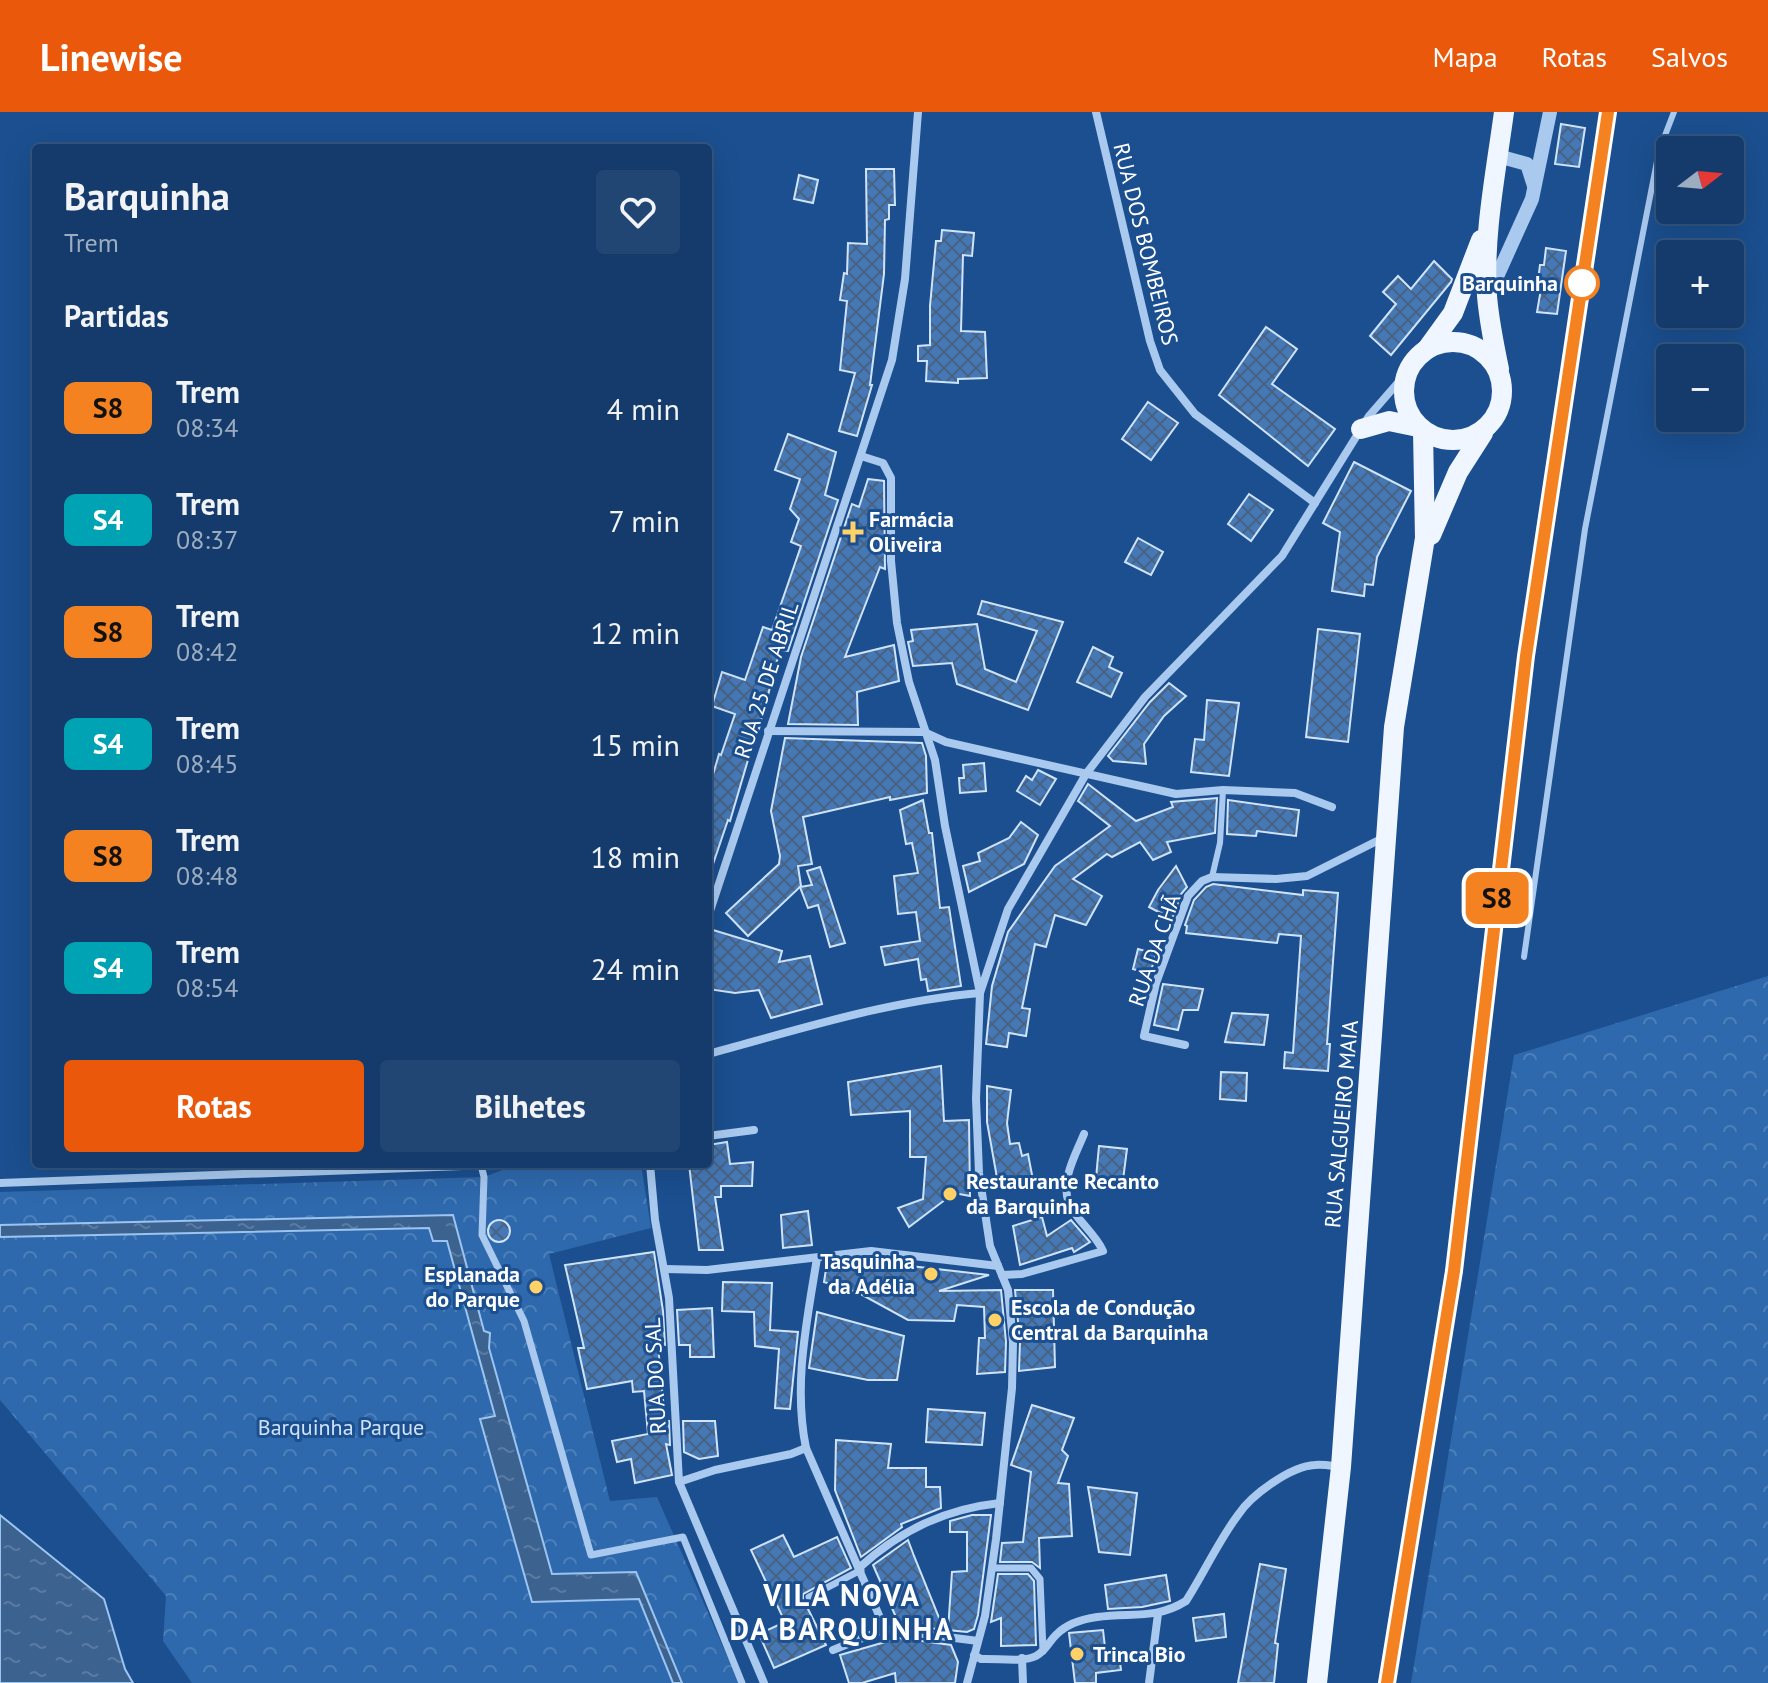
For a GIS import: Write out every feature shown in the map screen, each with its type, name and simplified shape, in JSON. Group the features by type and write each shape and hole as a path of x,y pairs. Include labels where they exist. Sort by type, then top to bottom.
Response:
{"main road":[{"path":"1491,202 1473,267 1462,292 1445,326 1413,361 1403,386 1411,418 1432,437 1452,440 1468,438 1489,425 1500,407 1501,381 1487,298 1487,254 1504,112"},
{"path":"1427,349 1445,343 1472,345 1489,358 1501,381"},
{"path":"1361,429 1389,421 1420,429"},
{"name":"RUA SALGUEIRO MAIA","path":"1420,570 1458,472 1489,425"},
{"name":"RUA SALGUEIRO MAIA","path":"1317,1683 1341,1467 1394,727 1420,570 1426,513 1420,429"}],"street":[{"name":"RUA 25 DE ABRIL","path":"712,905 892,360 905,279 918,112"},
{"name":"RUA DOS BOMBEIROS","path":"1096,112 1150,341 1160,370 1195,414 1315,503"},
{"path":"1487,298 1532,199 1550,112"},
{"path":"1523,161 1544,137"},
{"path":"1498,156 1523,161 1530,167 1532,199"},
{"path":"980,993 1008,909 1086,774 1145,697 1282,556 1361,429 1409,370"},
{"path":"861,456 883,463 889,472 891,561 897,623 909,682 935,760 945,826 980,993 976,1099 983,1208 990,1246 1009,1303 1013,1342 1012,1388 992,1568 985,1616 967,1683"},
{"path":"768,731 924,732 946,742 1176,794 1223,790 1295,793 1332,807"},
{"path":"1212,877 1276,879 1307,876 1386,836"},
{"name":"RUA DA CHÃ","path":"1185,1045 1144,1036 1156,983 1188,896 1202,881 1212,877"},
{"path":"712,1053 891,1007 942,996 980,993"},
{"path":"712,1135 754,1130"},
{"path":"665,1269 707,1270 871,1251 1022,1274 1103,1251 1069,1203 1067,1180 1084,1134"},
{"path":"0,1183 401,1168"},
{"path":"482,1168 482,1235 524,1321 591,1555 683,1537 742,1683"},
{"name":"RUA DO SAL","path":"650,1168 655,1220 665,1269 676,1395 679,1482"},
{"path":"817,1258 800,1360 801,1411 806,1448 885,1629"},
{"path":"764,1683 679,1482 806,1448"},
{"path":"974,1655 981,1659 1033,1658 1069,1625 1096,1617 1158,1614 1186,1601 1239,1513 1265,1489 1304,1467 1341,1467"},
{"path":"809,1597 860,1569 885,1544 922,1523 951,1511 1000,1503"},
{"path":"992,1568 1031,1568 1040,1579 1043,1651"},
{"path":"1149,1683 1158,1614"},
{"path":"833,1650 885,1629 978,1641"},
{"path":"1022,1658 1023,1683"}],"lane":[{"path":"1524,957 1585,529 1659,151 1674,112"},
{"path":"1212,877 1220,843 1223,790"}],"green space":[{"path":"1768,976 1768,1683 1411,1683 1514,1055"},
{"name":"Barquinha Parque","path":"508,1168 642,1168 651,1228 549,1254 610,1501 657,1497 739,1683 192,1683 163,1641 166,1596 0,1400 0,1192 484,1177"}],"water":[{"path":"453,1215 484,1331 490,1333 489,1348 552,1574 636,1572 682,1683 673,1683 639,1599 532,1602 480,1419 495,1416 447,1241 433,1241 429,1228 0,1237 0,1225"},
{"path":"0,1515 104,1599 125,1669 133,1683 0,1683"}],"building":[{"path":"1561,124 1585,128 1579,167 1555,164"},
{"path":"866,169 894,169 895,205 889,205 889,219 885,220 884,274 872,385 857,436 839,431 855,373 840,370 847,301 840,300 844,273 847,274 848,243 867,244"},
{"path":"799,175 818,180 813,203 794,199"},
{"path":"942,230 974,233 972,256 963,255 961,331 985,332 987,378 958,379 958,383 926,381 927,361 918,361 918,346 930,345 936,241 941,241"},
{"path":"1546,248 1566,251 1557,314 1537,312 1541,289 1537,288 1540,265 1544,265"},
{"path":"1434,261 1452,279 1451,282 1391,355 1370,336 1396,304 1383,292 1398,276 1411,289"},
{"path":"1266,327 1297,349 1272,384 1335,429 1308,466 1219,395"},
{"path":"1148,402 1178,423 1151,460 1122,439"},
{"path":"788,434 836,452 825,495 838,500 788,651 780,650 756,740 755,736 730,821 712,867 712,778 735,714 712,706 722,672 745,680 763,627 772,630 801,546 791,542 799,519 790,509 800,479 775,470"},
{"path":"1354,462 1411,491 1377,557 1373,585 1365,584 1364,596 1332,591 1340,532 1323,523"},
{"path":"868,479 884,481 885,569 880,567 845,657 894,645 899,681 857,692 858,725 788,724 801,657 852,504 859,507"},
{"path":"1249,494 1273,510 1251,541 1228,524"},
{"path":"1138,538 1163,552 1151,575 1125,562"},
{"path":"982,601 1063,622 1028,710 957,684 952,663 913,666 908,642 913,641 911,630 977,624 985,669 1016,682 1037,631 978,614"},
{"path":"1318,629 1360,634 1348,742 1306,737"},
{"path":"1093,647 1113,657 1109,667 1122,673 1111,697 1077,682"},
{"path":"1169,683 1186,696 1164,716 1144,744 1146,764 1113,761 1108,756"},
{"path":"1207,700 1239,703 1229,776 1191,772 1195,739 1204,740"},
{"path":"785,738 922,743 926,756 927,793 890,800 890,797 803,817 812,864 798,866 801,886 748,936 726,913 779,864 771,811"},
{"path":"984,763 986,791 960,793 959,778 964,778 963,765"},
{"path":"1038,770 1056,779 1040,805 1017,791 1026,776 1032,780"},
{"path":"1088,784 1136,821 1173,807 1171,802 1217,798 1215,833 1167,842 1171,852 1153,860 1140,842 1112,857 1107,854 1073,879 1102,896 1086,925 1055,915 1046,947 1035,944 1022,1008 1030,1009 1026,1036 1009,1033 1007,1047 986,1044 992,986 1008,932 1055,866 1110,826 1078,801"},
{"path":"923,800 929,833 932,833 940,908 949,907 961,986 928,991 926,979 921,980 918,959 885,965 881,947 920,941 916,912 898,914 894,876 918,873 912,843 906,844 900,810"},
{"path":"1228,800 1299,810 1296,836 1257,831 1256,836 1227,834"},
{"path":"1021,822 1038,835 1024,864 969,892 963,866 980,861 978,853 1009,838"},
{"path":"1176,866 1187,887 1181,894 1172,919 1149,907"},
{"path":"820,867 845,943 830,947 818,905 808,908 800,887 812,885 807,871"},
{"path":"1213,884 1303,895 1303,890 1338,893 1327,1044 1330,1044 1328,1071 1284,1068 1285,1052 1293,1053 1301,936 1279,934 1277,943 1186,933 1185,925 1194,900"},
{"path":"713,930 782,951 779,962 810,956 822,1004 771,1018 759,990 735,993 712,990"},
{"path":"1138,949 1156,954 1150,974 1133,969"},
{"path":"1163,984 1203,989 1198,1010 1183,1010 1178,1030 1154,1025"},
{"path":"1232,1013 1268,1015 1264,1045 1225,1042"},
{"path":"941,1066 944,1121 969,1120 970,1196 954,1193 909,1227 898,1208 923,1199 926,1157 910,1157 910,1111 851,1115 848,1082"},
{"path":"1221,1072 1247,1073 1246,1101 1220,1099"},
{"path":"987,1086 1011,1090 1007,1123 1010,1144 1019,1143 1022,1156 1028,1154 1033,1180 999,1189 987,1122"},
{"path":"727,1142 730,1164 753,1162 752,1186 721,1186 721,1197 715,1197 723,1250 699,1250 689,1168 712,1168 712,1144"},
{"path":"1099,1146 1127,1149 1123,1180 1096,1178"},
{"path":"808,1211 812,1245 783,1248 781,1215"},
{"path":"1042,1217 1047,1236 1071,1220 1090,1242 1074,1252 1072,1248 1020,1265 1013,1226"},
{"path":"499,1220 507,1223 510,1231 507,1239 499,1242 491,1239 488,1231 491,1223"},
{"path":"654,1252 663,1311 665,1345 658,1345 665,1421 669,1421 670,1445 666,1444 672,1475 635,1483 631,1459 617,1462 612,1441 648,1434 644,1391 633,1392 632,1381 587,1389 578,1348 584,1348 565,1265"},
{"path":"858,1260 989,1275 939,1291 1001,1290 1006,1342 1005,1372 977,1374 979,1338 985,1338 984,1307 957,1305 954,1321 908,1320 857,1292 824,1282 827,1263"},
{"path":"723,1282 772,1283 770,1330 798,1332 790,1409 775,1408 779,1349 755,1346 754,1312 722,1311"},
{"path":"1015,1290 1053,1290 1055,1367 1019,1371 1020,1342"},
{"path":"712,1308 714,1357 690,1357 690,1345 679,1345 677,1310"},
{"path":"817,1312 904,1336 897,1380 868,1380 809,1368"},
{"path":"1032,1405 1074,1418 1062,1450 1068,1456 1058,1483 1069,1484 1072,1536 1039,1538 1040,1568 1032,1562 1000,1562 1002,1543 1023,1542 1031,1472 1011,1465"},
{"path":"928,1409 985,1413 982,1445 926,1442"},
{"path":"683,1421 715,1421 718,1456 699,1459 684,1452"},
{"path":"836,1440 891,1444 888,1468 926,1468 926,1487 940,1487 941,1508 901,1524 902,1527 861,1557 835,1490"},
{"path":"1088,1487 1137,1493 1130,1555 1099,1552"},
{"path":"972,1515 991,1515 978,1615 974,1629 967,1632 948,1630 952,1572 967,1571 967,1532 950,1532 950,1521"},
{"path":"783,1535 794,1557 837,1537 851,1568 803,1594 826,1645 774,1668 759,1634 785,1622 751,1550"},
{"path":"908,1540 944,1630 899,1624 873,1565"},
{"path":"1260,1564 1286,1569 1275,1643 1278,1644 1274,1683 1238,1683"},
{"path":"998,1574 1028,1574 1034,1581 1036,1645 1001,1646 1001,1618 991,1622"},
{"path":"1166,1575 1170,1601 1108,1609 1105,1585"},
{"path":"1224,1614 1226,1637 1196,1641 1193,1618"},
{"path":"1103,1630 1106,1656 1119,1655 1121,1670 1096,1673 1096,1683 1075,1683 1069,1633"},
{"path":"899,1638 951,1645 958,1662 955,1683 896,1683 895,1673 862,1683 849,1683 840,1655"}],"railway":[{"path":"1387,1683 1454,1271 1526,656 1608,112"}],"train":[{"name":"S8","path":"1387,1683 1454,1271 1526,656 1608,112"}],"place":[{"name":"Barquinha","path":"1582,283"},
{"name":"Farmácia Oliveira","path":"853,532"},
{"name":"Restaurante Recanto da Barquinha","path":"950,1194"},
{"name":"Tasquinha da Adélia","path":"931,1274"},
{"name":"Esplanada do Parque","path":"536,1287"},
{"name":"Escola de Condução Central da Barquinha","path":"995,1320"},
{"name":"Trinca Bio","path":"1077,1654"}],"district":[{"name":"VILA NOVA DA BARQUINHA","path":"842,1611"}]}
